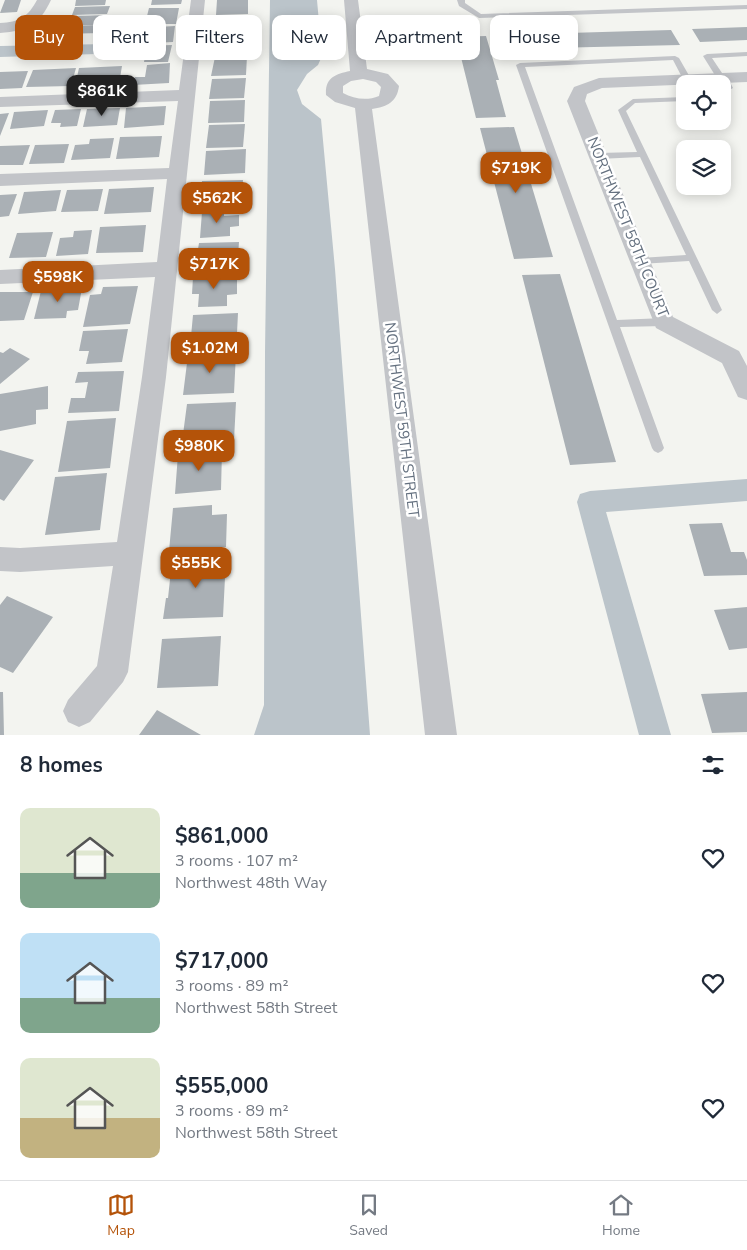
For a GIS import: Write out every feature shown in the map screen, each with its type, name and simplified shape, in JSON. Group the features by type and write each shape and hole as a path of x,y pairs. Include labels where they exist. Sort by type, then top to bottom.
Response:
{"street":[{"path":"0,28 28,22 37,15 44,0"},
{"path":"79,711 112,672 154,377 198,0"},
{"path":"351,0 359,74"},
{"path":"359,74 382,78 390,86 391,90 385,98 364,104 346,102 339,99 333,90 334,85 343,78 359,74"},
{"path":"731,81 747,77"},
{"name":"NORTHWEST 58TH COURT","path":"676,80 599,83 580,91 576,101 664,322 739,357"},
{"path":"0,102 187,95"},
{"name":"NORTHWEST 59TH STREET","path":"364,104 441,735"},
{"path":"0,180 177,173"},
{"path":"0,277 166,269"},
{"path":"739,357 747,391"},
{"path":"0,559 20,560 130,553"}],"lane":[{"path":"461,0 462,4 479,16 747,7"},
{"path":"718,75 707,56 747,54"},
{"path":"658,448 520,64 675,58 685,75"},
{"path":"676,99 633,101 622,110 717,310"},
{"path":"599,156 642,154"},
{"path":"640,260 692,258"},
{"path":"612,324 664,322"}],"shaded area":[{"path":"270,0 317,0 318,15 272,15 272,60 320,60 318,65 307,74 297,90 302,104 321,119 335,269 370,735 254,735 264,705 265,352"},
{"path":"83,44 93,44 93,54 83,54"},
{"path":"0,46 15,46 15,57 0,57"}],"building":[{"path":"5,0 21,0 17,12 0,13"},
{"path":"76,0 106,0 105,5 75,6"},
{"path":"152,0 182,0 181,4 151,5"},
{"path":"217,0 248,0 248,14 216,15"},
{"path":"110,6 107,14 72,15 75,7"},
{"path":"149,8 179,8 178,15 176,15 176,24 166,24 166,15 147,15"},
{"path":"93,15 93,25 83,25 83,16"},
{"path":"83,25 93,25 93,33 83,33"},
{"path":"166,26 175,26 173,42 166,42"},
{"path":"747,27 747,40 700,42 692,29"},
{"path":"671,30 680,45 578,47 578,33"},
{"path":"480,36 486,36 490,50 490,60 493,60 499,80 496,80 506,117 476,118 462,60 480,60"},
{"path":"166,45 172,45 168,62 144,62 144,60 166,60"},
{"path":"214,60 247,60 246,75 211,76"},
{"path":"170,63 169,83 133,85 135,77 145,77 147,65"},
{"path":"122,66 119,84 75,86 79,68"},
{"path":"76,68 71,86 26,87 33,70"},
{"path":"28,71 22,88 0,89 0,72"},
{"path":"246,78 244,98 209,99 212,79"},
{"path":"245,100 244,122 208,123 210,101"},
{"path":"166,106 164,125 124,128 126,108"},
{"path":"120,108 117,125 83,127 87,109"},
{"path":"81,109 77,126 60,127 61,123 51,123 55,110"},
{"path":"48,110 44,126 10,129 14,112"},
{"path":"9,113 0,136 0,114"},
{"path":"245,124 243,147 206,148 209,125"},
{"path":"514,127 553,257 514,259 480,128"},
{"path":"162,136 159,157 116,159 120,137"},
{"path":"114,138 110,158 71,160 75,145 89,144 90,139"},
{"path":"69,144 64,163 29,164 35,145"},
{"path":"30,145 23,165 0,165 0,146"},
{"path":"246,149 245,173 204,175 206,151"},
{"path":"243,180 241,206 199,208 202,181"},
{"path":"154,187 151,212 104,214 109,189"},
{"path":"103,189 98,211 61,212 67,190"},
{"path":"61,190 56,211 18,214 24,192"},
{"path":"17,194 9,216 0,217 0,195"},
{"path":"224,210 224,216 239,215 239,226 230,227 230,236 200,238 202,212"},
{"path":"146,225 143,252 96,253 100,227"},
{"path":"92,230 88,254 56,256 60,238 73,237 74,231"},
{"path":"53,232 46,257 9,258 17,233"},
{"path":"239,242 237,271 194,273 199,243"},
{"path":"560,274 616,462 570,465 522,275"},
{"path":"237,275 237,294 227,295 227,306 198,307 199,294 192,294 193,277"},
{"path":"138,286 130,324 83,327 90,295 101,294 103,287"},
{"path":"82,288 78,310 67,311 66,318 34,319 41,291"},
{"path":"0,292 33,292 24,320 0,321"},
{"path":"238,313 237,333 227,333 226,345 190,347 193,315"},
{"path":"128,329 122,362 86,364 89,351 79,351 83,331"},
{"path":"10,348 30,359 0,384 0,352 3,353"},
{"path":"236,353 234,393 183,395 188,355"},
{"path":"124,371 119,411 68,413 71,398 85,398 88,382 75,383 78,372"},
{"path":"48,386 48,409 36,410 36,424 0,431 0,394"},
{"path":"236,402 234,440 182,442 187,404"},
{"path":"116,418 110,468 58,472 67,421"},
{"path":"0,450 34,460 4,501 0,499"},
{"path":"222,451 221,490 175,494 178,454"},
{"path":"107,473 100,530 45,535 55,477"},
{"path":"212,505 212,515 227,514 226,547 169,551 173,508"},
{"path":"722,523 731,552 744,552 747,560 747,575 704,576 689,524"},
{"path":"226,558 223,617 163,619 166,598 168,598 172,561"},
{"path":"7,596 53,617 13,673 0,667 0,605"},
{"path":"747,607 747,648 729,650 714,610"},
{"path":"221,636 218,686 157,688 162,639"},
{"path":"0,692 3,692 4,735 0,735"},
{"path":"747,692 747,732 712,733 701,694"},
{"path":"157,710 201,735 139,735"}],"waterway":[{"path":"655,735 590,502 747,490"}]}
